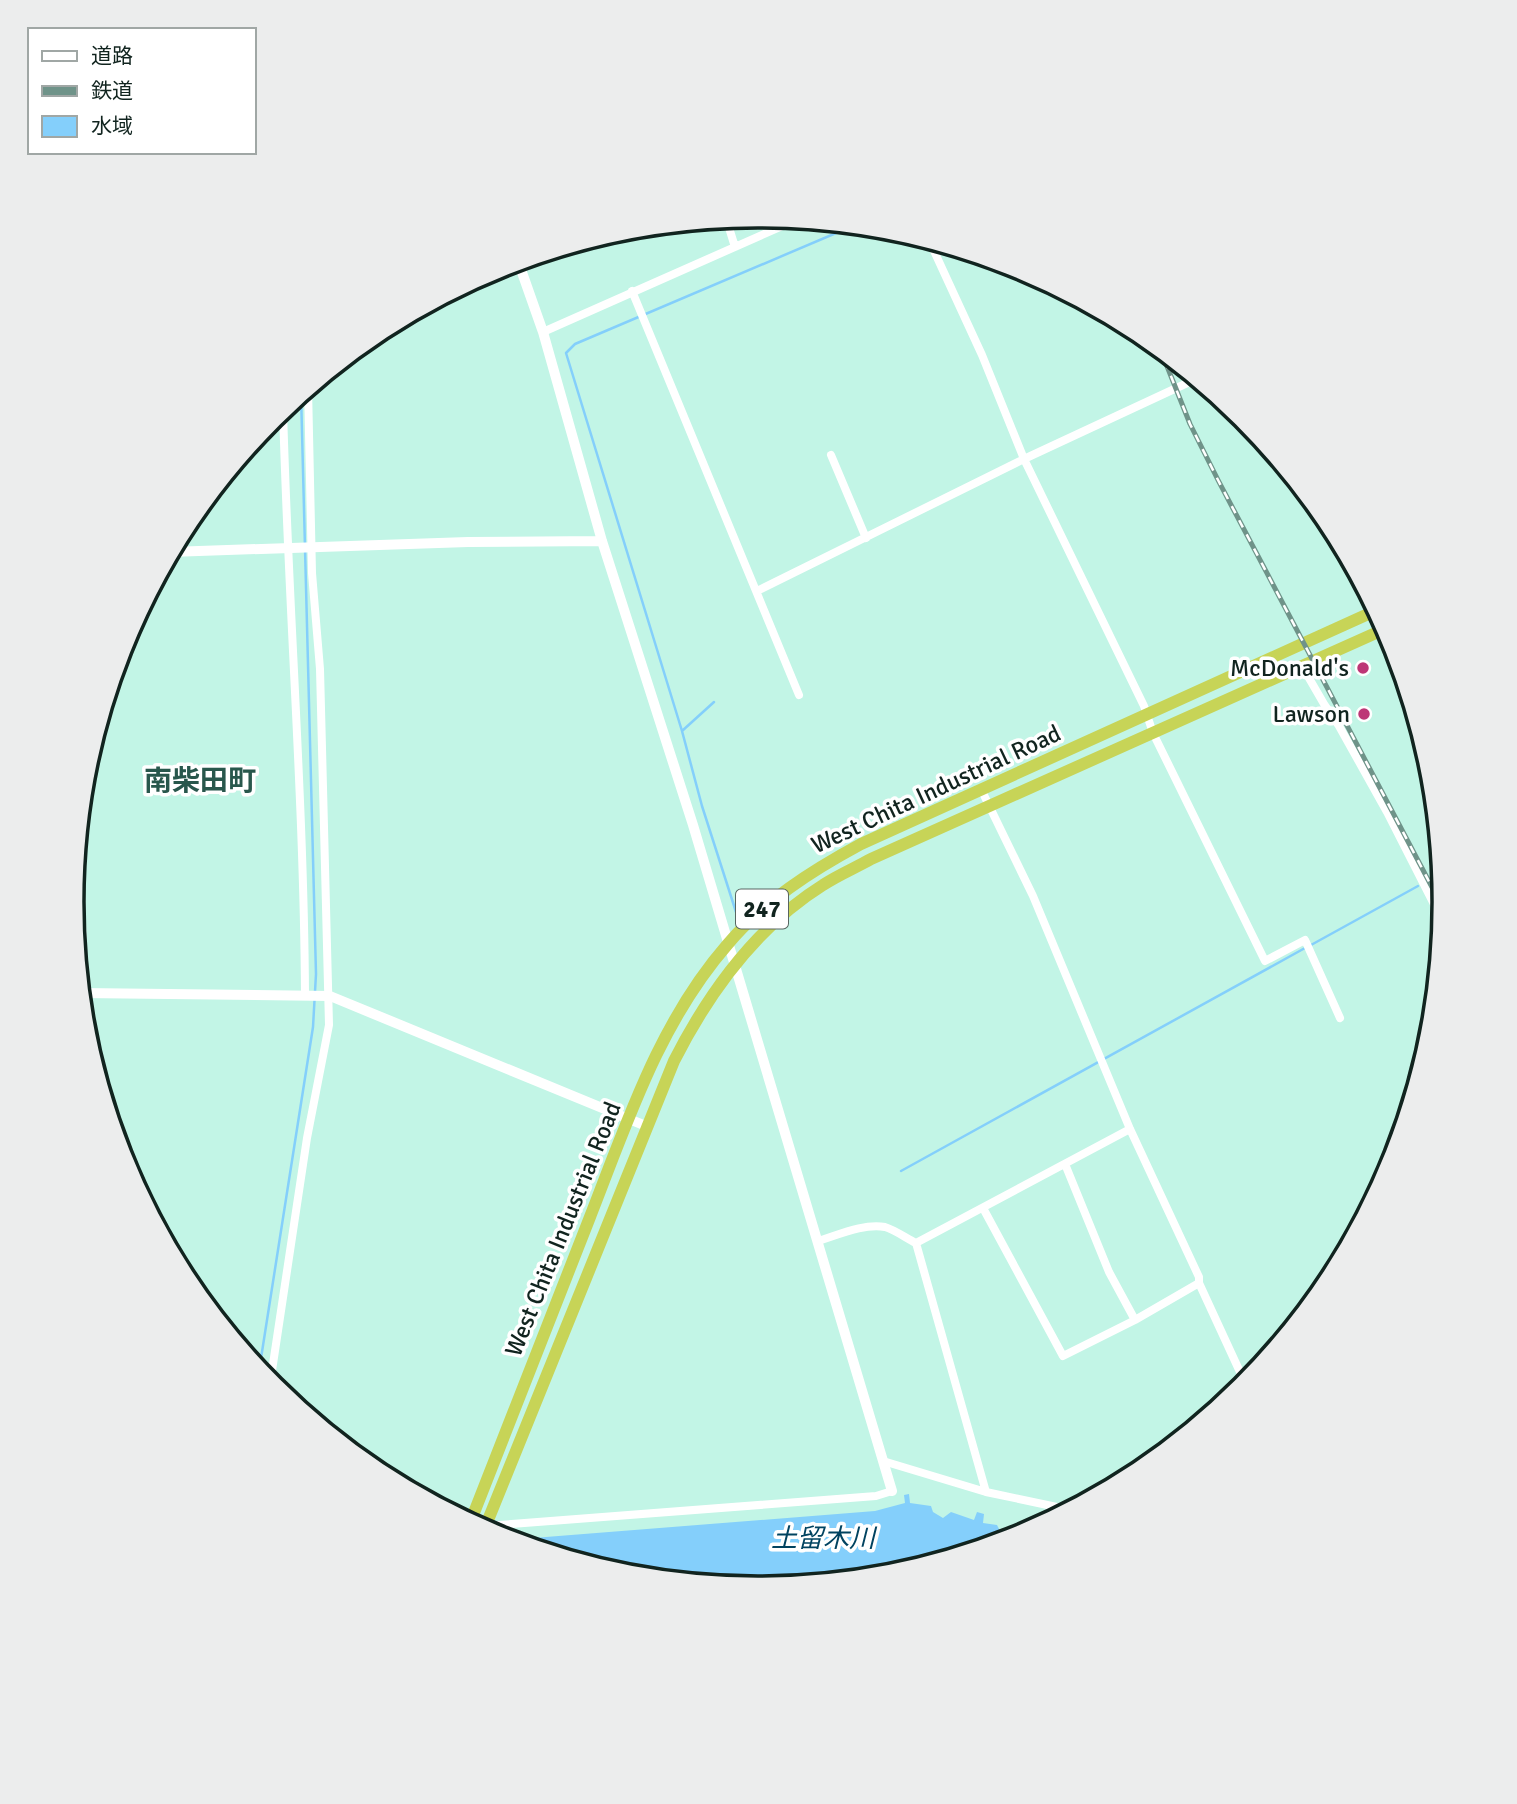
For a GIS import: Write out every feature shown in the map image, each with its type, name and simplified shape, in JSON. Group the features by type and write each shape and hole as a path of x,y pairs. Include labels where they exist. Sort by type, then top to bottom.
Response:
{"highway":[{"name":"West Chita Industrial Road","path":"474,1513 661,1043 680,1008 728,943 763,908 810,872 861,844 1368,614"},
{"name":"West Chita Industrial Road","path":"488,1520 646,1126 691,1027 734,964 779,919 822,885 871,859 1377,633"}],"street":[{"path":"543,332 777,228"},
{"path":"729,229 735,247"},
{"path":"934,250 982,355 1024,459 1147,715 1153,733 1265,961 1305,940 1340,1018"},
{"path":"504,1526 876,1496 892,1492 693,825 602,541 543,332 521,271"},
{"path":"632,291 799,695"},
{"path":"757,590 1024,459 1188,383"},
{"path":"272,1369 307,1138 329,1025 320,669 312,549 308,400"},
{"path":"283,424 303,874 305,996"},
{"path":"831,455 866,538"},
{"path":"182,552 468,542 602,541"},
{"path":"1302,666 1387,812 1433,902"},
{"path":"981,789 1033,896 1130,1129 1241,1373"},
{"path":"90,993 330,996 646,1126"},
{"path":"916,1244 1130,1129"},
{"path":"1065,1164 1109,1272 1135,1320"},
{"path":"984,1208 1063,1356 1135,1320 1199,1283"},
{"path":"818,1241 851,1230 887,1227 916,1244 986,1492"},
{"path":"883,1461 986,1492 1057,1507"}],"water":[{"name":"土留木川","path":"909,1494 910,1503 931,1506 933,1512 943,1518 951,1512 974,1520 977,1512 984,1514 983,1523 997,1525 1000,1531 933,1554 890,1564 803,1575 758,1576 670,1571 627,1564 534,1538 875,1511 905,1503 904,1495"}],"waterway":[{"path":"682,731 566,353 575,344 838,232"},
{"path":"261,1357 313,1027 316,974 301,407"},
{"path":"714,702 682,731 702,806 736,912"},
{"path":"1311,945 1418,886"},
{"path":"901,1171 1305,948"}],"railway":[{"path":"1167,365 1190,424 1218,480 1433,888"}],"place":[{"name":"McDonald's","path":"1363,668"},
{"name":"Lawson","path":"1364,714"}],"district":[{"name":"南柴田町","path":"200,780"}]}
